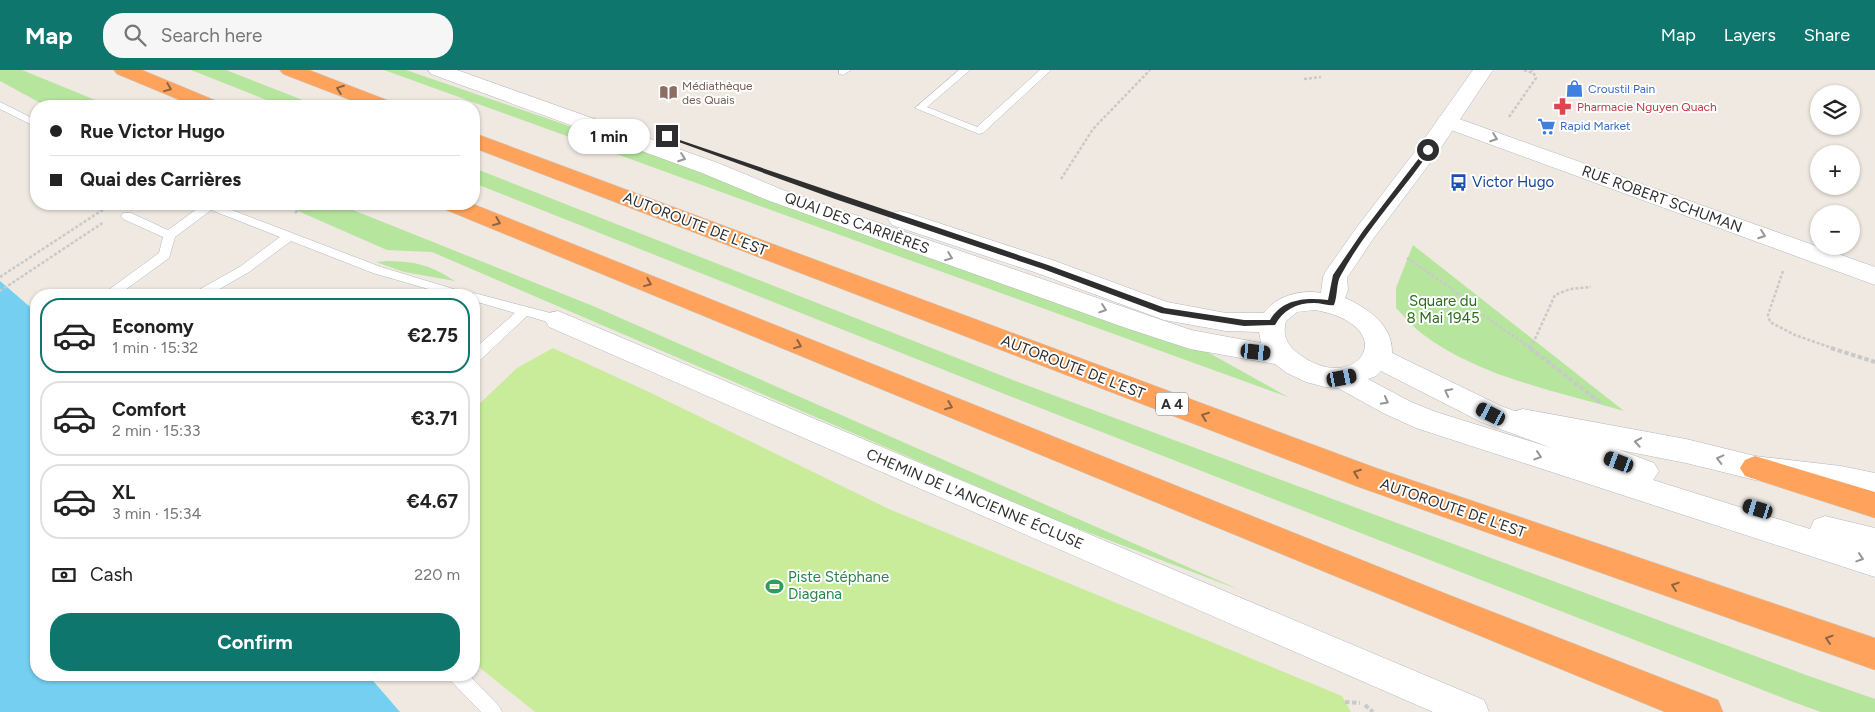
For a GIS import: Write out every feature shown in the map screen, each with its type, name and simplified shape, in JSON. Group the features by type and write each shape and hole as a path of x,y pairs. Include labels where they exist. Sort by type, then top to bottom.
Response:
{"highway":[{"path":"124,70 197,100"},
{"path":"290,70 369,100"},
{"name":"AUTOROUTE DE L’EST","path":"480,142 1366,477 1875,654"},
{"path":"467,210 1424,600 1706,712"},
{"path":"1755,468 1875,505"}],"main road":[{"name":"QUAI DES CARRIÈRES","path":"438,70 963,262 1144,324 1190,339 1282,355"},
{"name":"QUAI DES CARRIÈRES","path":"482,70 802,185 1046,267 1164,311 1226,322 1272,323"},
{"path":"1331,303 1335,290 1335,277 1483,70"},
{"name":"RUE ROBERT SCHUMAN","path":"1448,121 1875,276"},
{"path":"1315,300 1331,303 1349,309 1364,319 1375,331 1380,345 1379,358 1371,368 1358,375 1342,378 1324,377 1306,371 1282,355 1275,345 1271,334 1272,323 1278,314 1293,304 1315,300"},
{"name":"CHEMIN DE L'ANCIENNE ÉCLUSE","path":"558,320 1428,703 1472,712"},
{"path":"1379,358 1491,414 1691,489 1825,530 1875,541"},
{"path":"1342,378 1420,418 1875,563"},
{"path":"1491,414 1686,451 1755,468 1841,478 1875,485"}],"lane":[{"path":"965,70 920,108 979,132 1046,70"},
{"path":"0,105 30,121"},
{"path":"118,289 165,255 169,235 200,210"},
{"path":"223,210 378,270 444,289"},
{"path":"127,216 169,235"},
{"path":"210,289 245,269 290,236"},
{"name":"CHEMIN DE L'ANCIENNE ÉCLUSE","path":"480,299 558,320"},
{"path":"480,352 525,312"},
{"path":"463,681 493,712"}],"path":[{"path":"1061,179 1093,129 1150,70"},
{"path":"1505,122 1536,78 1533,72 1524,70"},
{"path":"1304,80 1320,77"},
{"path":"0,277 103,210"},
{"path":"295,213 298,210"},
{"path":"0,291 107,220"},
{"path":"1792,246 1768,315 1770,322 1789,333 1812,342 1875,362"},
{"path":"1407,258 1451,288 1474,310 1529,347 1605,406"},
{"path":"1529,347 1534,341 1555,295 1570,289 1591,287"},
{"path":"1345,702 1363,703 1373,712"}],"green space":[{"path":"0,70 22,70 95,100 35,100 0,81"},
{"path":"191,70 226,70 303,100 267,100"},
{"path":"384,70 406,70 1175,334 1288,397 480,105 480,100 467,100"},
{"path":"480,170 1018,382 1875,699 1875,712 1821,712 1796,703 1007,395 480,185"},
{"path":"296,210 353,210 593,306 1240,590 1053,519 432,252 387,250"},
{"name":"Square du 8 Mai 1945","path":"1413,245 1624,411 1493,372 1467,361 1421,333 1396,308 1396,288"},
{"path":"388,261 423,265 455,281 404,272 376,262"},
{"name":"Piste Stéphane Diagana","path":"553,348 649,392 889,509 1342,696 1351,712 535,712 480,668 480,403 517,368"}],"water":[{"path":"0,281 30,307 30,681 373,681 400,712 0,712"}],"place":[{"name":"Croustil Pain","path":"1574,89"},
{"name":"Médiathèque des Quais","path":"668,93"},
{"name":"Pharmacie Nguyen Quach","path":"1563,107"},
{"name":"Rapid Market","path":"1546,126"},
{"name":"Victor Hugo","path":"1458,182"},
{"name":"Piste Stéphane Diagana","path":"774,586"}],"route":[{"path":"667,136 802,185 1046,267 1164,311 1226,322 1244,323 1272,323 1287,306 1300,302 1315,300 1331,303 1335,290 1335,277 1366,232 1428,150"}]}
